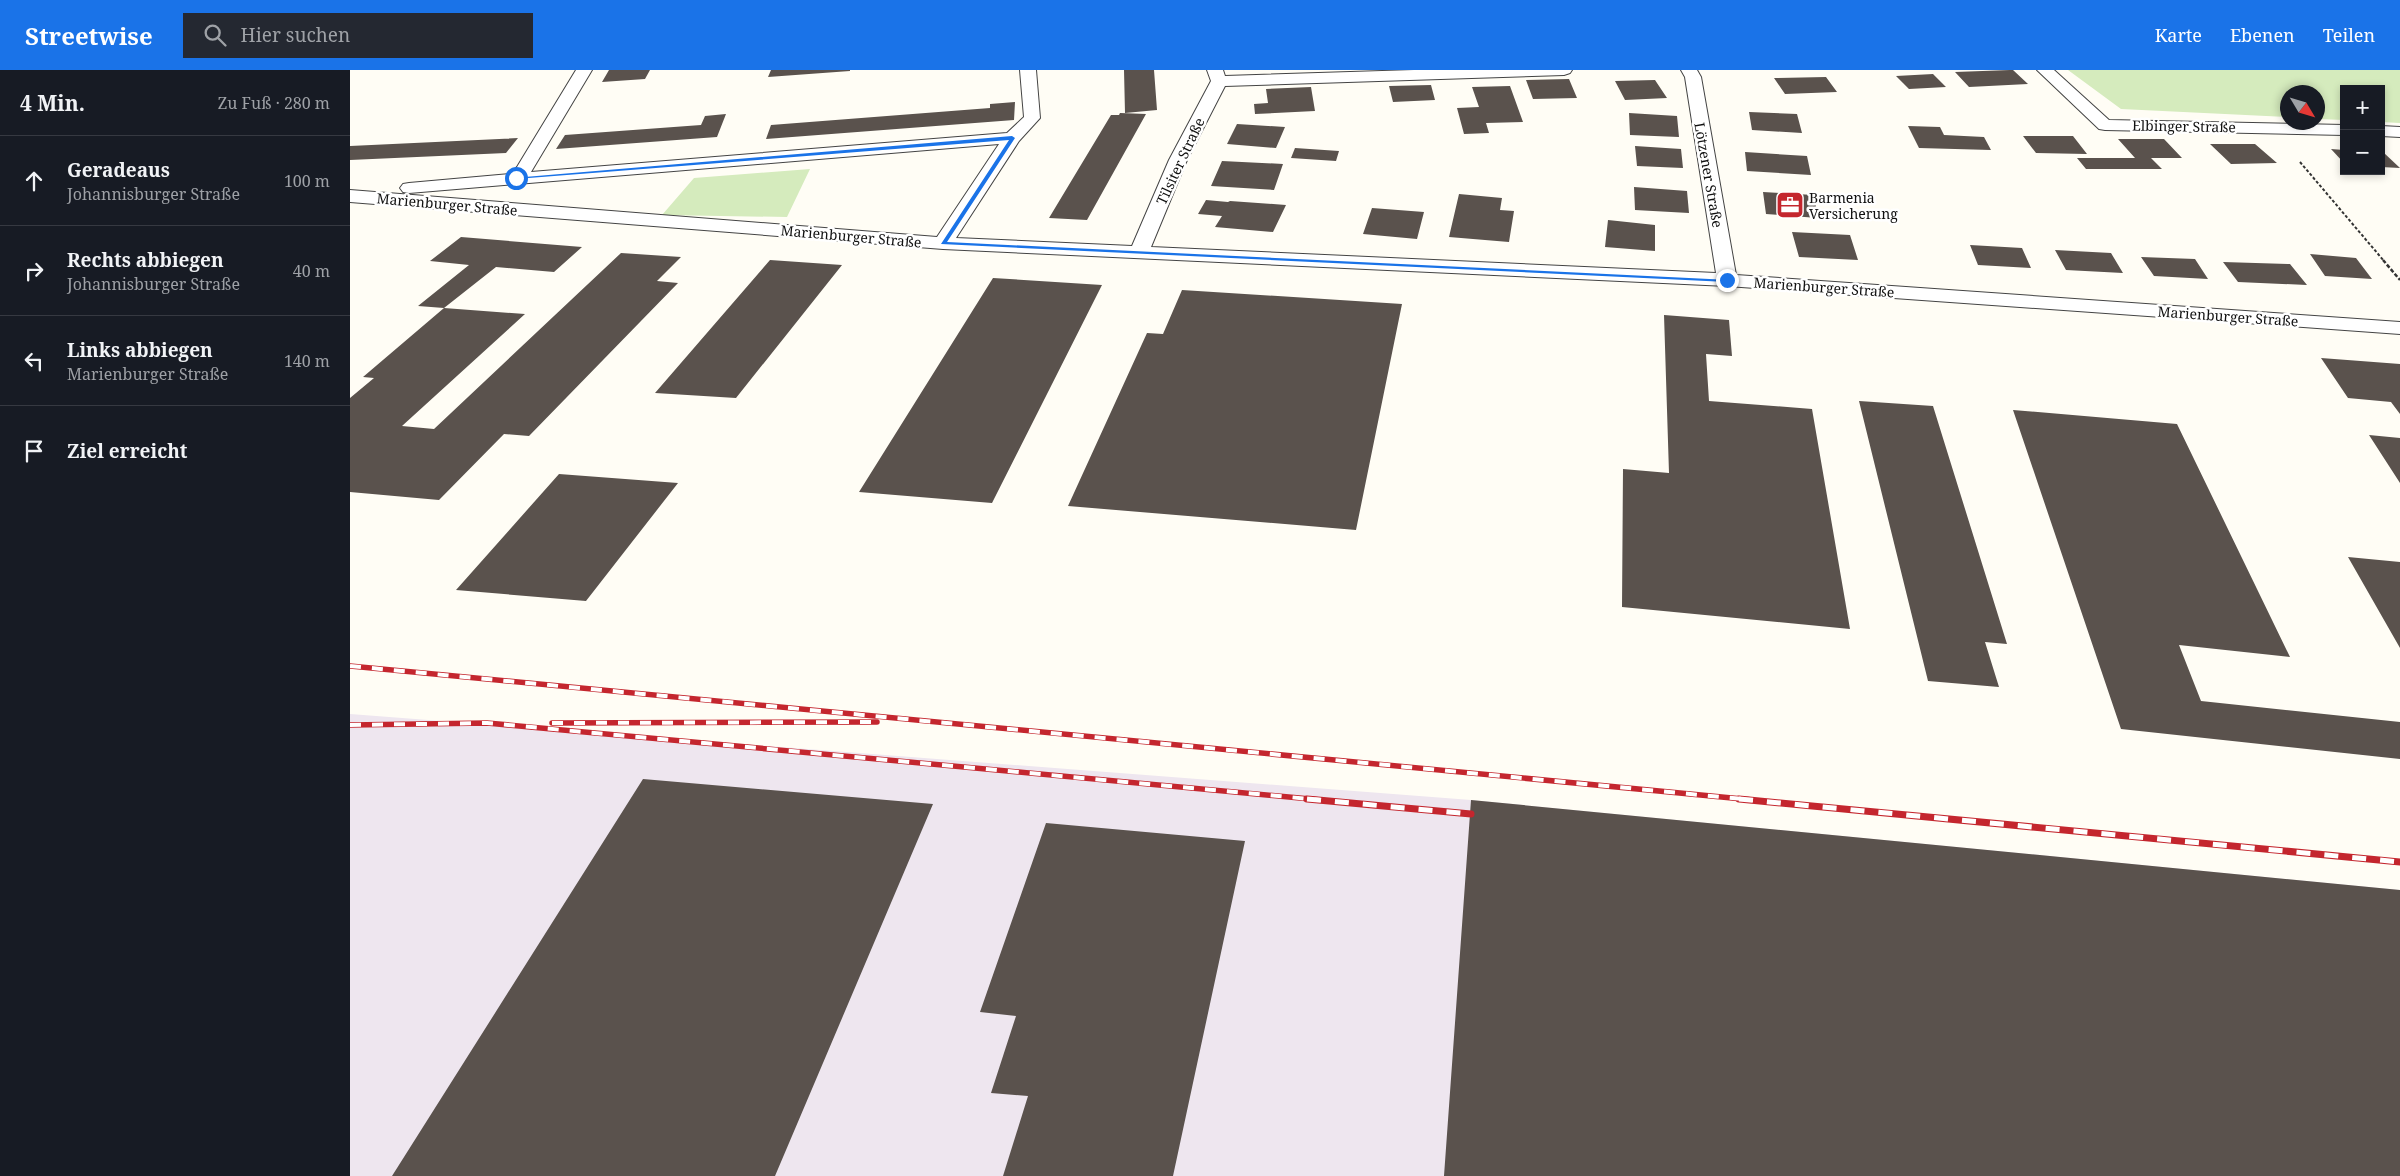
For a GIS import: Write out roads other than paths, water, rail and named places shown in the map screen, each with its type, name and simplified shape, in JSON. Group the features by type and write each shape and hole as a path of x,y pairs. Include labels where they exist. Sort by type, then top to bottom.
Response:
{"street":[{"path":"516,178 524,170 584,70"},
{"path":"943,243 1012,138 1032,118 1028,70"},
{"path":"1217,75 1564,70"},
{"name":"Lötzener Straße","path":"1689,70 1692,77 1727,280"},
{"name":"Elbinger Straße","path":"2045,70 2105,125 2340,130"},
{"name":"Tilsiter Straße","path":"1139,252 1217,75"},
{"path":"2385,131 2400,132"},
{"path":"350,195 516,178 1012,138"},
{"name":"Marienburger Straße","path":"350,195 943,243 1727,280 2400,328"}],"railway":[{"path":"350,666 1753,800"},
{"path":"552,723 877,722"},
{"path":"350,725 487,723 1321,800"},
{"path":"1307,799 1471,814"},
{"path":"1739,799 2400,862"}],"place":[{"name":"Barmenia Versicherung","path":"1790,205"}]}
